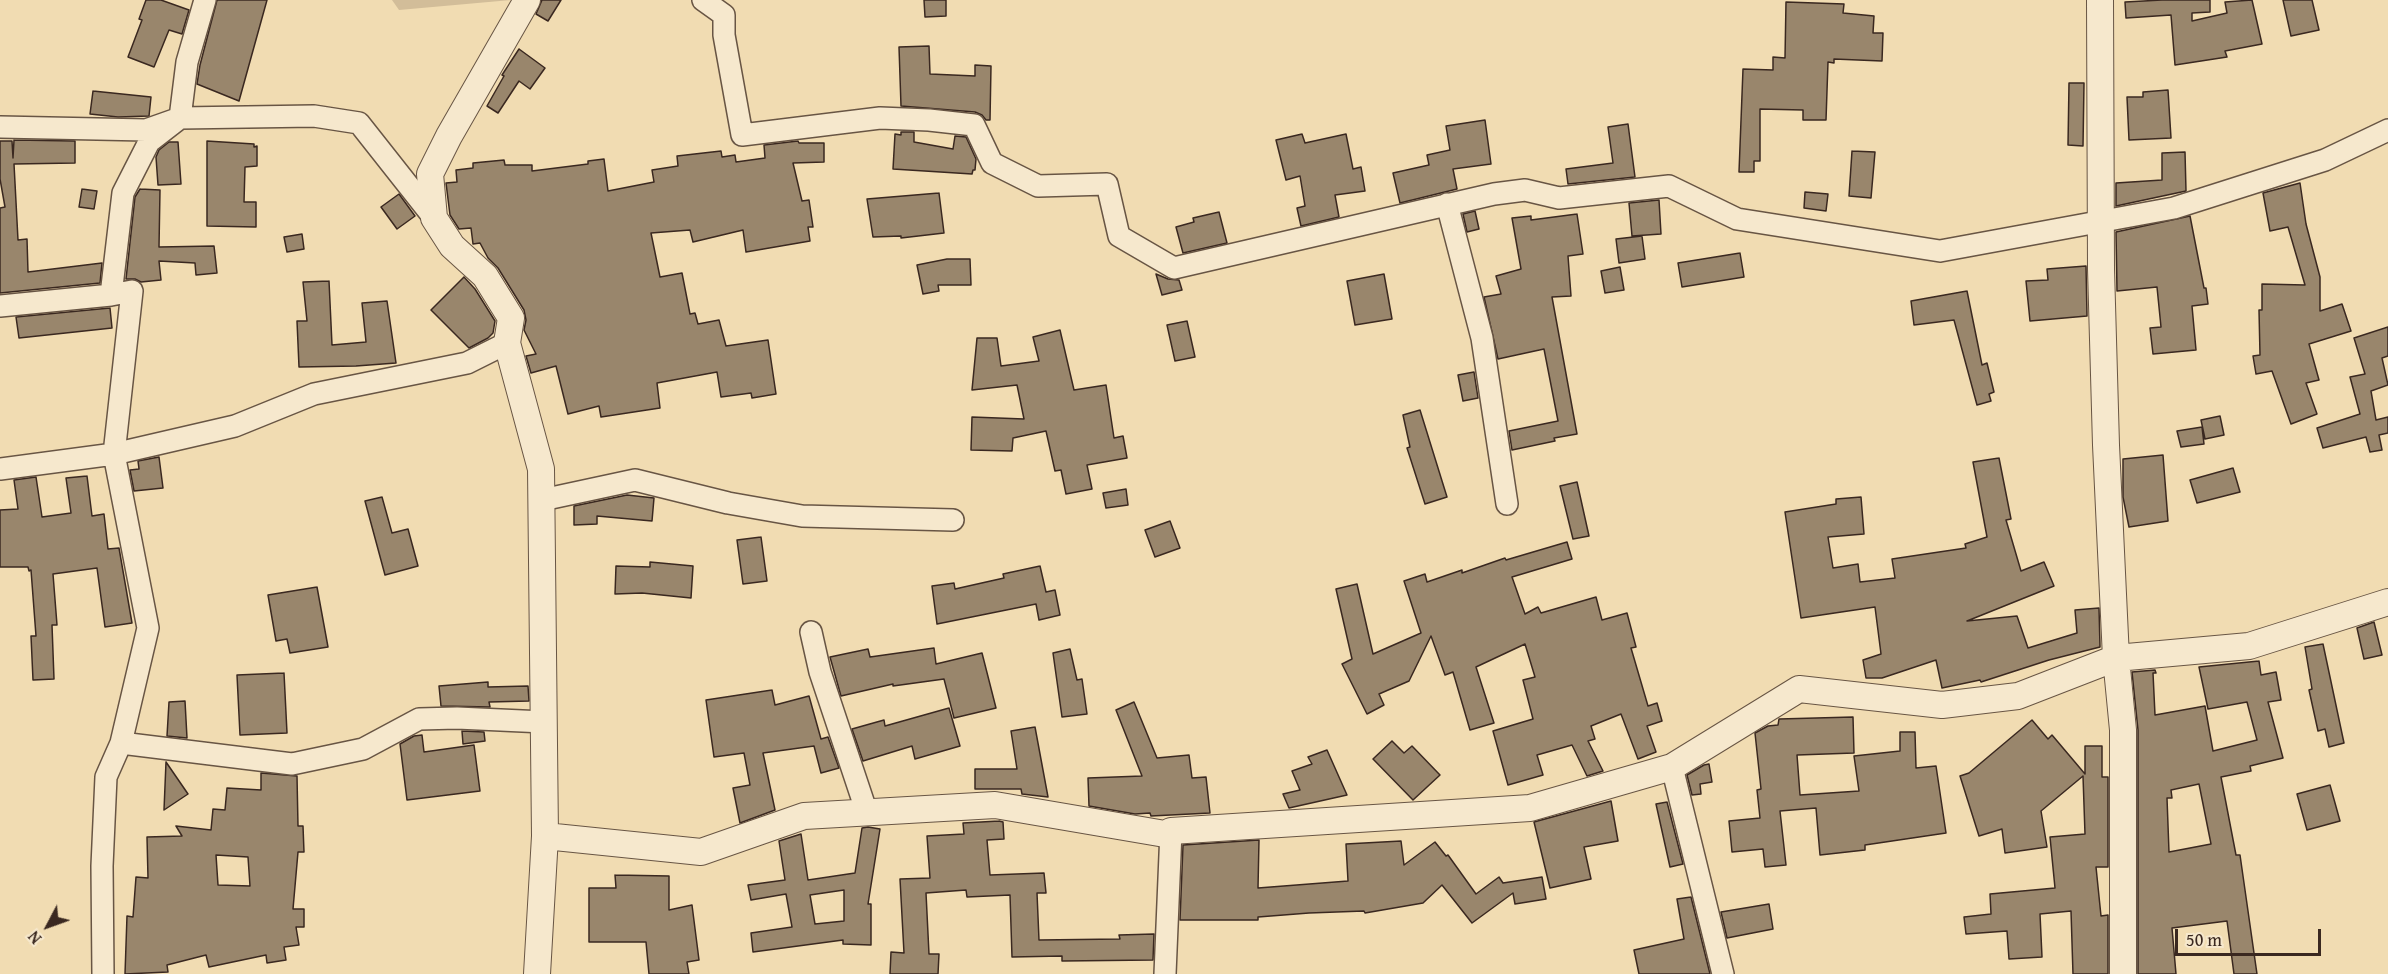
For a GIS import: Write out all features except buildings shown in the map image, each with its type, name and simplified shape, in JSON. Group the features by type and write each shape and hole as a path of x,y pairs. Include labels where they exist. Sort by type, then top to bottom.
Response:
{"street":[{"path":"111,296 123,193 149,142 180,118 187,62 205,0"},
{"path":"434,218 430,174 449,136 527,0"},
{"path":"703,0 724,15 724,35 742,135 880,118 929,120 974,126 992,163 1038,186 1107,184 1119,236 1174,268 1447,204 1525,190 1559,198 1669,186 1737,219 1940,251 2174,208 2325,160 2388,130"},
{"path":"2100,0 2101,221 2106,445 2116,658 2123,730 2123,974"},
{"path":"0,127 146,130 180,118 314,116 359,123 434,218 452,246 485,276 511,318 507,343 542,470 545,836 537,974"},
{"path":"1447,204 1482,338 1507,504"},
{"path":"0,306 111,296 132,291 114,454 148,628 121,743 106,777 102,866 103,974"},
{"path":"0,469 114,454 235,426 314,394 467,363 507,343"},
{"path":"542,500 635,480 728,503 802,516 954,520"},
{"path":"545,836 701,852 804,816 995,805 1165,834 1171,831 1530,808 1672,767 1799,688 1942,705 2018,696 2116,658 2249,646 2388,602"},
{"path":"811,632 820,672 867,813"},
{"path":"121,743 292,764 363,749 419,719 457,718 544,722"},
{"path":"1672,767 1723,974"},
{"path":"1165,974 1171,831"}],"shaded area":[{"path":"392,0 511,0 399,10"}]}
